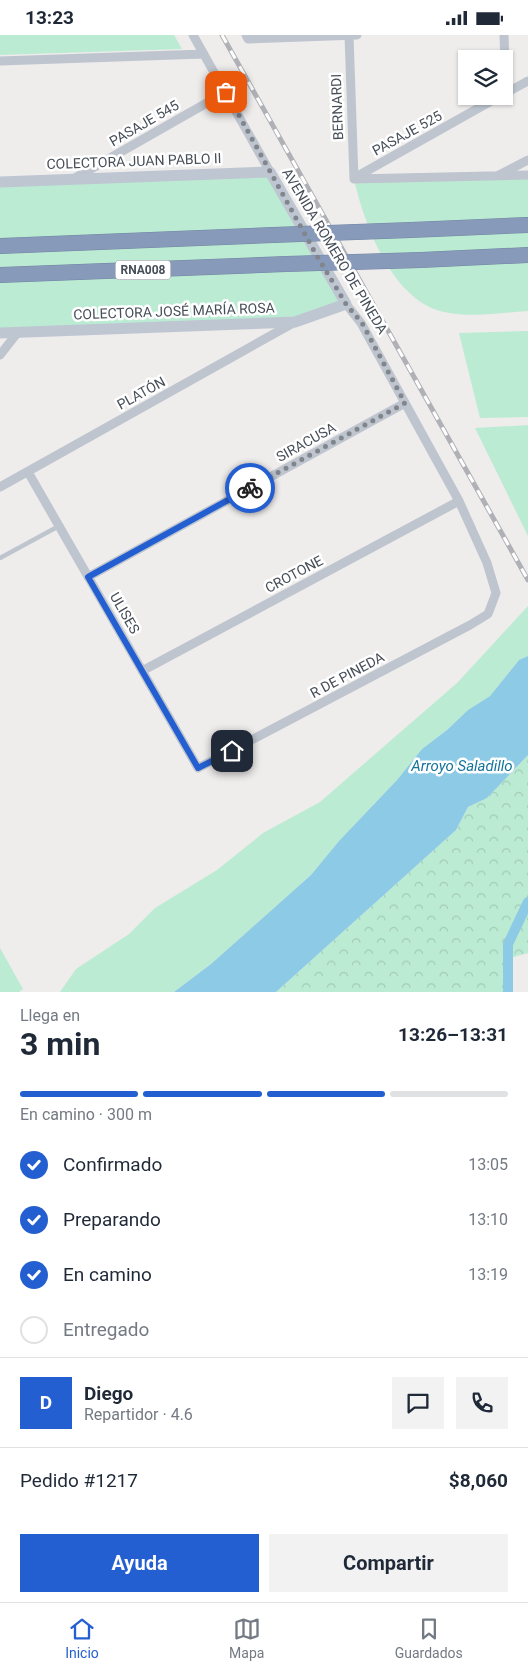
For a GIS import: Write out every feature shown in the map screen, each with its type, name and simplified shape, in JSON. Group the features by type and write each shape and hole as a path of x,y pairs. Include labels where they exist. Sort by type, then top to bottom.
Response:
{"highway":[{"name":"RNA008","path":"0,247 528,225"},
{"name":"RNA008","path":"0,242 61,244"},
{"name":"RNA008","path":"0,275 528,255"}],"main road":[{"name":"COLECTORA JUAN PABLO II","path":"0,182 270,172"},
{"name":"AVENIDA ROMERO DE PINEDA","path":"270,172 346,304"},
{"name":"COLECTORA JOSÉ MARÍA ROSA","path":"0,333 295,322 346,304"}],"street":[{"name":"AVENIDA ROMERO DE PINEDA","path":"194,35 270,172"},
{"name":"BERNARDI","path":"349,35 354,179"},
{"path":"247,37 356,35"},
{"path":"504,35 504,50"},
{"path":"0,61 204,54"},
{"name":"PASAJE 525","path":"513,90 528,81"},
{"name":"PASAJE 545","path":"75,178 226,92"},
{"name":"PASAJE 525","path":"354,179 486,105"},
{"path":"497,176 528,161"},
{"path":"354,179 528,175"},
{"name":"AVENIDA ROMERO DE PINEDA","path":"346,304 362,323 459,501 487,563 496,593"},
{"name":"PLATÓN","path":"0,487 295,322"},
{"path":"0,355 18,332"},
{"name":"SIRACUSA","path":"88,577 405,403"},
{"name":"ULISES","path":"28,472 198,768"},
{"name":"CROTONE","path":"142,671 459,501"},
{"name":"R DE PINEDA","path":"198,768 470,625 488,614 496,593"}],"lane":[{"path":"0,558 59,527"}],"green space":[{"path":"0,35 174,35 182,49 0,55"},
{"path":"270,172 346,304 295,322 0,333 0,182"},
{"path":"528,175 528,311 475,315 444,312 426,305 409,293 395,277 373,238 354,179"},
{"path":"528,331 528,417 480,418 459,333"},
{"path":"528,425 528,536 475,428"},
{"path":"528,606 528,656 519,660 490,696 468,710 447,730 422,749 397,780 339,841 311,875 211,964 174,992 60,992 76,969 129,934 155,908 217,870 263,833 320,802 457,683"},
{"path":"528,755 528,953 510,958 508,992 276,992 456,830 468,807 487,798"},
{"path":"0,948 23,989 19,992 0,992"}],"water":[{"name":"Arroyo Saladillo","path":"528,656 528,755 487,798 468,807 456,830 276,992 174,992 211,964 311,875 339,841 397,780 422,749 447,730 468,710 490,696 519,660"}],"waterway":[{"path":"508,992 508,944 528,902"}],"railway":[{"path":"222,35 528,580"}],"way so far":[{"path":"226,92 317,256 346,304 362,323 405,403 250,488"}],"route":[{"path":"232,751 198,768 88,577 250,488"}]}
